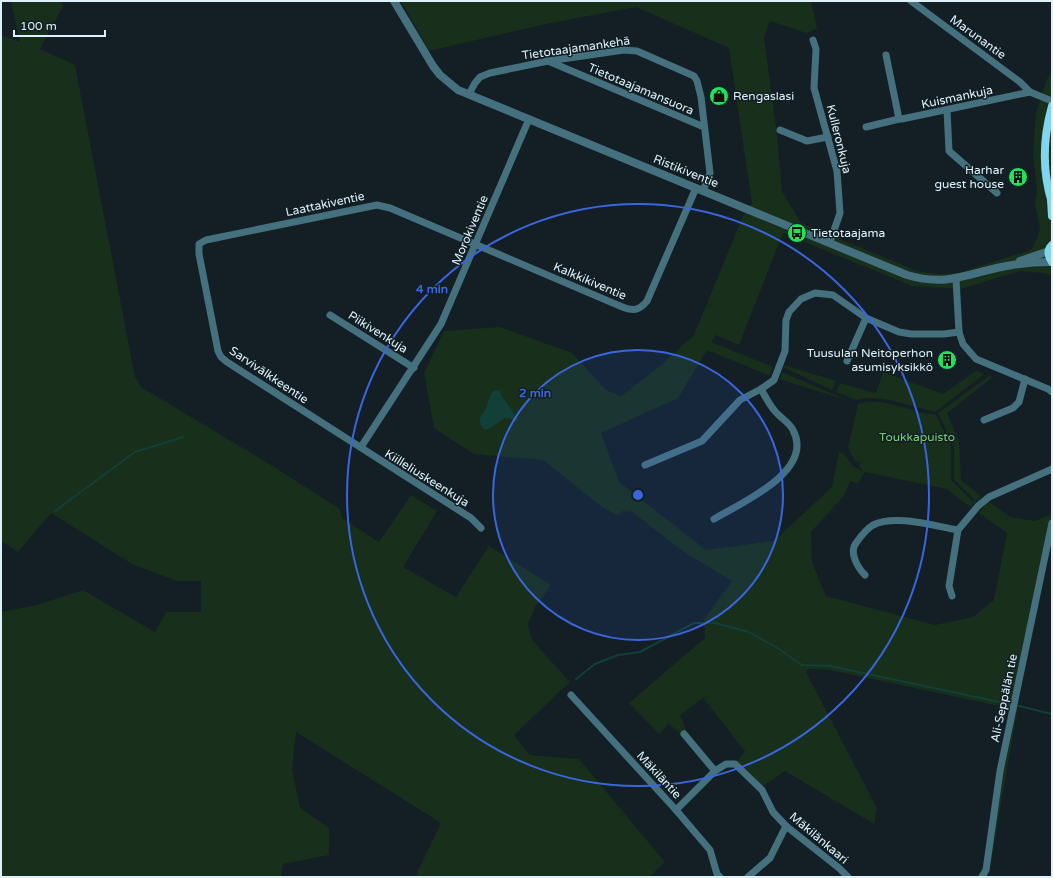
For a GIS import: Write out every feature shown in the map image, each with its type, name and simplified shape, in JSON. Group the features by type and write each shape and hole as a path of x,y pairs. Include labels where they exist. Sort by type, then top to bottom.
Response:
{"main road":[{"path":"1052,106 1044,144 1045,172 1051,201 1052,216"},
{"path":"1050,248 1049,257 1052,262"}],"street":[{"name":"Ristikiventie","path":"394,1 433,66 440,75 458,90 907,275 920,279 956,279 1012,265 1052,262"},
{"name":"Marunantie","path":"911,1 1020,82 1030,92"},
{"name":"Kulleronkuja","path":"813,40 816,50 814,88 837,171 840,213 830,242"},
{"name":"Tietotaajamankehä","path":"469,94 480,77 490,73 548,61 624,50 637,51 694,76 697,81 701,97 710,173 699,189"},
{"path":"886,55 899,119"},
{"name":"Tietotaajamansuora","path":"548,61 704,127"},
{"path":"1030,92 1052,101"},
{"name":"Kuismankuja","path":"866,127 1030,92"},
{"path":"947,110 949,151 998,193"},
{"name":"Morokiventie","path":"361,447 414,368 441,324 529,119"},
{"path":"780,130 807,141 828,137"},
{"name":"Kalkkikiventie","path":"475,244 624,308 636,310 643,307 647,302 699,189"},
{"name":"Laattakiventie","path":"199,244 206,240 377,205 390,208 475,244"},
{"name":"Sarvivälkkeentie","path":"199,244 198,250 201,267 218,351 221,356 227,362 361,447"},
{"name":"Ristikiventie","path":"1012,265 1050,248"},
{"path":"956,279 959,332 963,344 976,358 1052,392"},
{"path":"645,465 702,441 740,400 774,380 785,351 786,320 789,312 801,299 814,293 833,294 866,318 899,332 911,334 944,334 959,332"},
{"name":"Piikivenkuja","path":"330,316 414,368"},
{"path":"847,361 866,318"},
{"path":"984,420 1013,408 1019,402 1025,380"},
{"path":"714,519 769,486 784,474 795,457 797,440 793,429 774,411 761,389"},
{"name":"Kiilleliuskeenkuja","path":"361,447 372,456 470,518 480,528"},
{"path":"952,596 949,586 958,530 978,506 989,497 1052,470"},
{"path":"864,575 860,570 852,552 853,547 866,530 874,525 890,520 900,520 958,530"},
{"name":"Ali-Seppälän tie","path":"982,877 986,870 1000,771 1052,523"},
{"name":"Mäkiläntie","path":"571,695 676,810 710,850 717,874 720,877"},
{"path":"684,734 716,771"},
{"name":"Mäkilänkaari","path":"676,810 716,771 726,764 735,764 762,790 773,812 786,826 839,868 848,877"},
{"path":"748,877 770,858 786,826"}],"green space":[{"path":"11,1 62,1 63,6 40,49 75,65 135,377 141,387 271,465 340,509 342,518 379,542 411,495 437,511 403,567 456,597 489,546 551,585 535,607 528,624 532,640 570,682 514,735 530,755 579,759 665,862 649,877 415,877 441,823 296,732 292,769 300,808 329,828 329,855 283,864 281,877 1,877 1,612 37,605 83,590 155,632 166,612 201,612 201,581 177,581 132,564 51,513 18,552 1,541 1,35 20,42"},
{"name":"Toukkapuisto","path":"401,1 811,1 817,29 806,33 770,21 764,37 777,135 782,191 801,223 917,271 938,274 958,273 1031,250 1038,236 1040,227 1035,204 1037,190 1033,154 1036,113 1047,79 1052,73 1052,275 1020,271 961,289 912,286 783,233 739,345 716,335 711,342 773,367 770,376 707,350 678,398 601,433 619,482 706,550 774,541 832,487 839,452 844,454 854,467 863,471 859,466 860,462 855,461 848,448 858,404 868,402 888,403 926,414 936,415 951,445 951,481 973,502 975,500 954,479 954,447 938,413 989,376 993,377 947,413 959,442 961,480 981,496 970,507 947,489 865,472 858,484 850,481 844,496 811,532 812,562 826,596 935,625 973,617 994,600 1007,533 979,513 988,501 1010,517 1035,521 1052,514 1052,535 1030,635 990,868 986,877 976,876 984,867 1009,708 829,670 808,669 806,672 877,808 874,824 785,771 760,788 735,764 745,751 703,698 680,715 687,732 682,735 669,724 659,734 629,703 705,638 704,619 732,581 684,552 632,512 622,511 618,516 601,506 543,460 474,454 434,428 424,373 444,331 500,327 572,353 606,390 621,396 659,367 694,335 743,216 752,203 729,48 636,7 546,24 429,51"},
{"path":"784,365 836,381 832,390 783,367"},
{"path":"976,371 984,374 935,412 885,399 864,398 856,400 836,392 840,383 876,393 883,372 943,394"},
{"path":"782,372 849,401 779,379"}],"shaded area":[{"path":"495,390 500,391 518,419 515,422 511,419 505,418 489,429 484,429 480,424 480,418 485,411 491,394"}],"waterway":[{"path":"55,511 135,452 183,437"},
{"path":"576,679 595,664 618,655 640,652 694,623 715,623 749,632 779,649 802,665 830,666 1009,704"},
{"path":"1019,706 1052,714"}],"place":[{"name":"Rengaslasi","path":"719,96"},
{"name":"Harhar guest house","path":"1018,177"},
{"name":"Tietotaajama","path":"797,233"},
{"name":"Tuusulan Neitoperhon asumisyksikkö","path":"947,360"}]}
